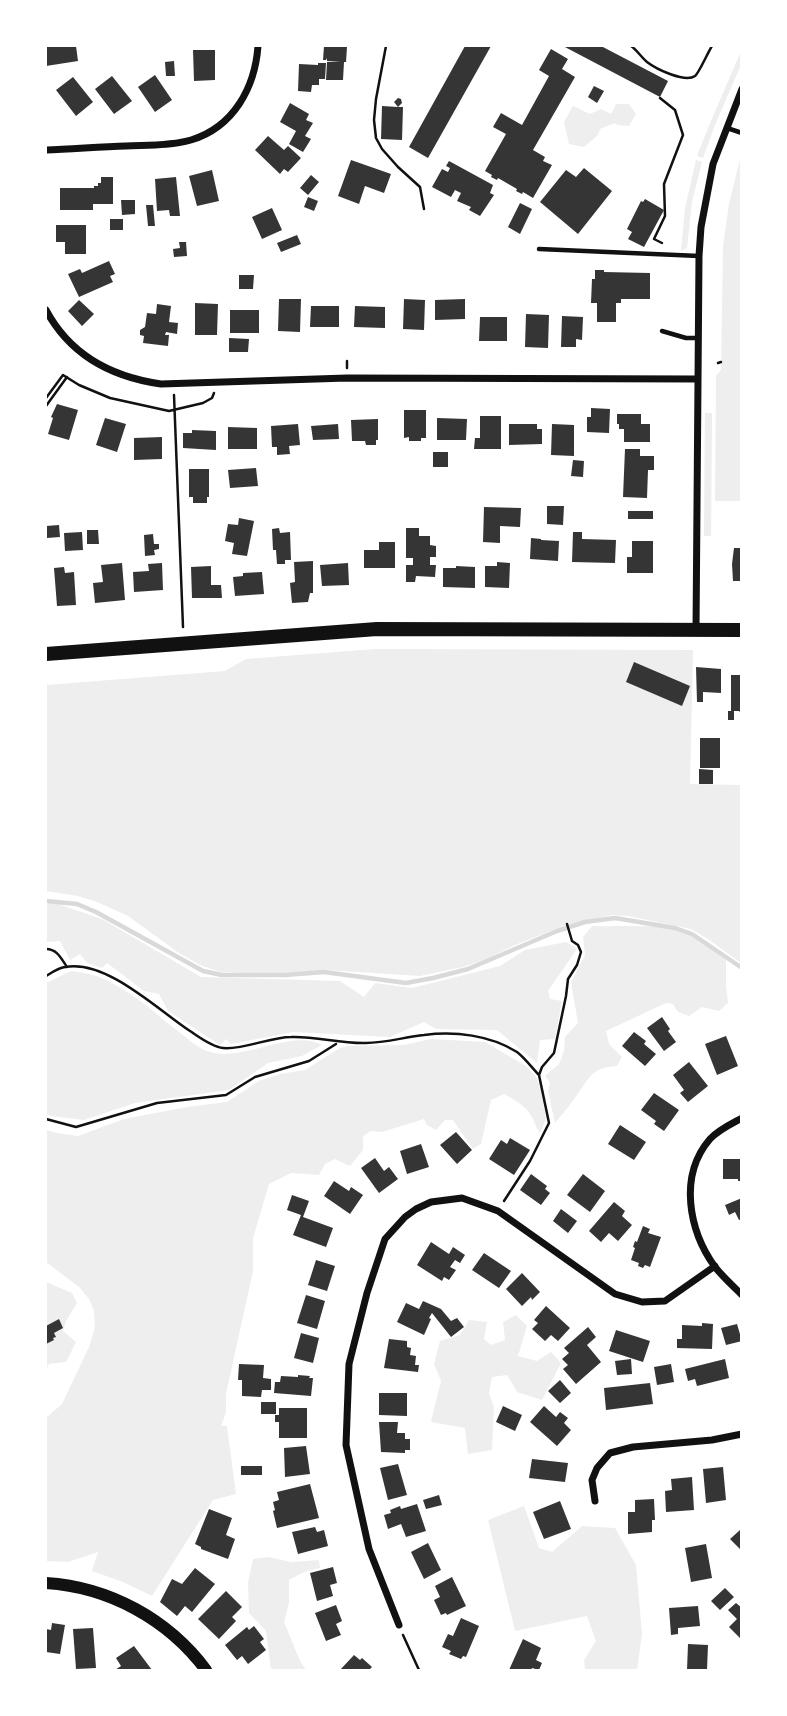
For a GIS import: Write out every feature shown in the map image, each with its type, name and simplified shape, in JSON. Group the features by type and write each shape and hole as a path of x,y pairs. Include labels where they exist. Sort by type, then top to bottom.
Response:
{"main road":[{"path":"46,654 377,629 741,630"}],"street":[{"path":"46,150 176,143 204,135 229,117 239,105 256,69 258,46"},
{"path":"695,630 701,227 713,164 741,90"},
{"path":"46,310 66,338 81,353 98,364 138,381 161,384 347,378 698,379"},
{"path":"741,1118 710,1139 696,1161 690,1193 691,1216 697,1234 715,1266 741,1295"},
{"path":"399,1625 369,1549 346,1445 349,1364 367,1293 385,1239 416,1209 431,1202 462,1198 498,1211 615,1294 642,1302 665,1301 715,1266"},
{"path":"595,1502 592,1480 597,1468 610,1453 633,1447 712,1440 741,1434"},
{"path":"46,1583 94,1591 138,1610 179,1640 206,1671"}],"lane":[{"path":"726,127 741,133"},
{"path":"539,249 699,256"},
{"path":"662,331 685,338 698,338"}],"path":[{"path":"386,46 376,99 376,138 398,167 420,187 424,209"},
{"path":"631,46 654,67 687,78 695,76 712,46"},
{"path":"660,99 675,110 682,135 664,184 666,216 654,239 663,244"},
{"path":"46,398 63,375 110,398 174,411 208,400 214,393"},
{"path":"46,406 67,377"},
{"path":"174,395 183,627"},
{"path":"539,1075 554,1053 568,979 578,965 581,952 578,945 572,941 567,924"},
{"path":"46,949 52,949 68,967"},
{"path":"46,976 63,967 80,967 104,973 140,993 202,1039 221,1048 291,1037 367,1044 427,1034 491,1039 519,1054 539,1075 549,1123 530,1161 498,1211"},
{"path":"46,1119 76,1127 157,1103 226,1095 255,1077 309,1062 338,1042"},
{"path":"399,1625 419,1671"}],"shaded area":[{"path":"741,51 741,65 703,158 697,156 708,128"},
{"path":"616,104 629,104 636,114 629,126 615,123 600,129 598,135 584,147 569,144 564,122 573,106 590,114 601,109 611,114"},
{"path":"741,155 741,501 715,501 716,376 721,370 723,246 729,204"},
{"path":"696,160 702,162 692,202 687,248 681,251 685,208"},
{"path":"705,413 712,413 711,536 704,536"},
{"path":"375,649 693,650 690,784 741,785 741,963 691,929 612,915 563,926 463,967 420,976 327,970 267,974 221,972 200,965 179,953 128,916 78,896 46,891 46,685 225,671 246,659"},
{"path":"52,902 102,919 201,977 340,981 364,997 375,983 412,988 500,966 525,950 566,942 577,949 548,991 550,999 562,1001 555,1039 540,1040 537,1063 497,1030 436,1029 424,1022 390,1037 293,1032 231,1044 226,1039 220,1045 168,1011 159,994 144,991 107,963 102,968 87,963 80,954 70,960 60,941 46,942 46,905"},
{"path":"592,926 659,927 692,935 726,960 728,1003 719,1011 702,1007 689,1016 678,1012 673,1004 666,1003 606,1031 609,1044 622,1057 617,1066 593,1074 555,1123 548,1091 550,1083 545,1076 559,1064 565,1037 578,1023 571,982 585,955 583,937"},
{"path":"71,971 104,979 126,991 195,1045 210,1052 237,1053 297,1040 322,1045 302,1056 268,1063 229,1090 135,1103 84,1120 50,1116 46,1113 46,983"},
{"path":"431,1039 485,1042 526,1066 537,1078 541,1091 546,1119 540,1133 527,1110 504,1094 491,1100 481,1144 473,1149 453,1120 445,1120 436,1130 427,1125 424,1119 382,1132 371,1131 363,1136 363,1150 350,1166 335,1159 325,1164 319,1175 291,1173 269,1184 253,1238 253,1271 221,1426 227,1426 236,1494 213,1500 152,1596 92,1571 98,1552 68,1562 46,1561 46,1418 62,1404 89,1347 95,1327 94,1311 89,1299 79,1287 46,1262 46,1130 78,1136 124,1119 227,1102 259,1081 305,1070 340,1048 404,1045"},
{"path":"46,1282 72,1293 77,1303 63,1331 76,1342 66,1362 49,1364 46,1370"},
{"path":"516,1315 527,1326 518,1356 537,1361 551,1352 561,1363 542,1400 517,1392 507,1375 492,1377 489,1393 494,1407 492,1450 468,1454 465,1428 431,1422 441,1381 434,1364 440,1341 460,1335 469,1320 487,1322 484,1339 491,1345 505,1340 503,1322"},
{"path":"524,1506 539,1548 552,1552 582,1526 615,1528 636,1565 642,1634 637,1670 585,1670 584,1660 596,1641 587,1616 515,1631 488,1520"},
{"path":"268,1557 291,1562 319,1560 320,1568 289,1580 289,1603 284,1622 306,1670 271,1670 266,1631 249,1613 248,1583 253,1559"}],"building":[{"path":"76,46 78,61 46,66 46,47"},
{"path":"324,46 347,47 343,80 326,80 327,62 341,62 327,61 327,58 323,60"},
{"path":"465,46 491,46 428,158 409,147"},
{"path":"563,46 601,46 668,81 660,97"},
{"path":"551,49 568,59 562,69 575,77 533,150 545,157 543,161 552,165 533,198 516,191 517,189 498,178 497,180 491,177 492,175 485,171 506,134 493,127 501,113 522,125 549,76 539,70"},
{"path":"193,50 215,50 215,80 194,81"},
{"path":"174,61 175,76 166,76 165,62"},
{"path":"326,63 325,79 319,79 319,85 312,85 311,92 298,91 299,64"},
{"path":"155,75 172,100 155,112 138,87"},
{"path":"112,76 132,101 114,114 95,89"},
{"path":"73,77 93,102 76,116 56,90"},
{"path":"594,86 604,91 597,103 588,97"},
{"path":"398,98 402,103 398,107 394,102"},
{"path":"290,103 309,114 306,120 313,123 305,136 311,139 303,152 289,144 296,131 280,122"},
{"path":"382,106 403,107 402,140 381,139"},
{"path":"268,136 284,150 288,146 301,158 288,172 284,169 280,174 255,150"},
{"path":"351,160 391,174 384,193 365,186 359,204 338,196"},
{"path":"449,161 493,185 490,193 494,195 480,216 469,210 471,207 457,201 461,193 455,190 451,197 432,187 442,169 448,172 450,168 446,166"},
{"path":"584,168 612,191 578,234 540,202 566,170 576,177"},
{"path":"212,170 219,201 197,206 189,176"},
{"path":"311,175 319,182 308,195 300,188"},
{"path":"101,177 113,177 113,204 93,204 93,210 60,210 60,188 94,188 101,183"},
{"path":"176,177 180,216 170,216 169,210 157,211 155,179"},
{"path":"308,197 318,201 314,211 304,207"},
{"path":"645,199 664,210 644,247 628,239 632,232 627,229 641,201"},
{"path":"121,200 135,200 135,214 122,215"},
{"path":"520,203 532,209 520,234 508,227"},
{"path":"146,205 153,205 155,226 148,226"},
{"path":"272,208 282,230 262,239 252,217"},
{"path":"110,219 123,219 123,230 110,230"},
{"path":"56,225 86,225 86,254 65,254 65,242 56,242"},
{"path":"297,235 301,244 281,252 277,243"},
{"path":"179,242 186,242 187,256 174,257 173,249 180,248"},
{"path":"109,261 115,274 110,276 113,282 79,297 68,274 80,269 82,273"},
{"path":"595,270 650,273 650,299 621,299 621,303 616,303 616,322 597,322 597,303 591,303"},
{"path":"239,275 254,275 253,289 239,289"},
{"path":"279,299 301,299 300,332 278,331"},
{"path":"404,299 425,300 424,330 403,329"},
{"path":"465,299 465,319 435,320 435,300"},
{"path":"79,300 94,314 82,326 68,311"},
{"path":"195,303 218,304 217,335 195,335"},
{"path":"157,304 171,306 169,322 178,323 177,334 166,332 165,335 169,335 168,346 143,343 144,336 140,335 140,330 145,327 147,313 156,314"},
{"path":"311,306 339,306 339,327 310,327"},
{"path":"355,306 385,307 385,328 354,327"},
{"path":"230,310 259,310 259,333 230,333"},
{"path":"526,314 549,315 548,348 525,347"},
{"path":"562,316 583,317 582,340 576,339 576,347 561,347"},
{"path":"480,317 507,317 507,341 479,341"},
{"path":"229,338 249,339 248,352 229,352"},
{"path":"57,404 78,410 69,440 48,434"},
{"path":"591,408 610,409 609,433 587,432 587,417 591,417"},
{"path":"404,410 426,410 426,438 409,441 409,437 404,438"},
{"path":"617,414 641,414 641,424 650,424 650,442 624,442 624,429 619,429"},
{"path":"480,416 501,416 501,449 474,449 475,438 480,438"},
{"path":"105,418 126,424 117,452 96,445"},
{"path":"437,418 467,419 466,440 437,440"},
{"path":"378,419 376,445 366,445 365,441 352,441 351,420"},
{"path":"298,424 300,445 289,446 290,454 277,455 277,447 272,447 271,426"},
{"path":"338,424 339,439 313,440 311,426"},
{"path":"509,424 537,424 537,429 542,429 542,444 509,445"},
{"path":"552,424 574,425 574,456 551,455"},
{"path":"228,427 257,428 257,449 228,449"},
{"path":"192,430 216,431 216,450 183,448 183,433 192,433"},
{"path":"162,437 162,459 134,460 134,438"},
{"path":"625,449 640,449 640,456 654,456 654,470 648,470 647,498 623,497"},
{"path":"433,452 448,452 448,467 433,467"},
{"path":"573,460 584,461 583,477 571,476"},
{"path":"256,468 258,486 230,488 228,470"},
{"path":"189,469 209,469 207,503 193,503 193,497 189,497"},
{"path":"547,506 564,506 563,525 547,524"},
{"path":"484,507 521,508 520,527 500,526 500,543 483,542"},
{"path":"628,511 653,511 653,519 628,519"},
{"path":"239,518 254,521 247,556 232,554 234,543 225,541 228,524 238,525"},
{"path":"59,525 60,537 47,538 46,526"},
{"path":"279,528 280,533 290,532 291,560 285,560 285,564 277,564 276,550 273,550 272,529"},
{"path":"406,528 419,528 419,536 430,536 430,545 436,546 436,557 430,557 430,565 436,565 435,577 416,576 415,582 406,582 406,565 413,565 413,558 406,558"},
{"path":"87,530 98,530 99,544 87,544"},
{"path":"82,532 83,550 65,551 64,533"},
{"path":"573,532 582,532 582,539 616,540 615,563 572,562"},
{"path":"153,534 154,544 159,544 159,549 154,550 155,555 145,556 144,535"},
{"path":"531,538 559,541 558,561 530,559"},
{"path":"632,541 653,541 653,573 627,573 627,557 632,557"},
{"path":"379,542 395,542 395,568 364,568 364,550 379,550"},
{"path":"734,548 742,548 742,581 733,581"},
{"path":"313,561 313,593 310,593 308,602 292,603 290,583 295,582 294,562"},
{"path":"497,562 510,563 509,588 485,587 485,566 497,566"},
{"path":"122,563 125,600 95,603 93,583 103,582 101,565"},
{"path":"162,563 163,590 134,592 133,572 149,571 148,564"},
{"path":"348,563 349,585 322,586 320,565"},
{"path":"211,566 211,585 221,585 222,598 192,598 191,567"},
{"path":"64,567 65,573 74,572 76,605 57,606 54,568"},
{"path":"475,567 475,588 443,587 443,568"},
{"path":"262,572 264,594 235,596 233,577 243,576 243,573"},
{"path":"634,662 690,686 682,706 626,682"},
{"path":"696,667 721,669 721,693 703,692 703,702 697,702"},
{"path":"731,675 742,675 742,714 734,711 734,720 728,720 728,711 731,711"},
{"path":"700,738 720,738 720,768 700,768"},
{"path":"699,769 713,770 713,784 699,784"},
{"path":"662,1017 676,1042 664,1051 647,1028"},
{"path":"634,1032 646,1041 644,1044 656,1054 645,1066 622,1046"},
{"path":"726,1036 738,1066 717,1075 705,1044"},
{"path":"689,1062 708,1086 688,1102 680,1093 684,1090 673,1075"},
{"path":"654,1093 679,1110 664,1131 641,1110"},
{"path":"620,1125 646,1142 634,1160 608,1144"},
{"path":"456,1132 472,1150 457,1164 440,1145"},
{"path":"510,1138 530,1150 514,1175 489,1159 501,1140 507,1144"},
{"path":"421,1144 429,1167 407,1174 400,1151"},
{"path":"375,1158 384,1171 389,1167 398,1179 379,1193 361,1168"},
{"path":"723,1159 742,1159 742,1181 723,1179"},
{"path":"531,1174 547,1186 545,1189 550,1193 541,1205 520,1190"},
{"path":"583,1174 605,1191 590,1212 567,1195"},
{"path":"334,1181 349,1191 351,1187 363,1195 350,1214 324,1196"},
{"path":"292,1195 309,1201 303,1217 333,1228 326,1247 293,1235 301,1215 287,1210"},
{"path":"742,1198 742,1219 739,1220 735,1212 729,1215 725,1205"},
{"path":"614,1202 625,1211 622,1216 632,1225 618,1241 609,1233 601,1242 589,1231"},
{"path":"561,1209 577,1221 568,1233 553,1221"},
{"path":"643,1226 650,1229 648,1233 661,1237 650,1267 645,1265 643,1268 631,1260 635,1241 637,1242"},
{"path":"431,1242 449,1254 453,1247 465,1255 460,1263 455,1260 450,1267 456,1270 449,1280 444,1277 442,1281 417,1265"},
{"path":"484,1253 511,1271 499,1288 472,1270"},
{"path":"316,1260 335,1266 327,1291 308,1285"},
{"path":"522,1273 540,1292 522,1306 506,1289"},
{"path":"306,1295 325,1301 317,1329 297,1323"},
{"path":"423,1301 441,1309 451,1321 457,1318 464,1327 451,1337 432,1313 424,1335 397,1322 406,1303 419,1309"},
{"path":"546,1306 570,1328 558,1341 551,1335 545,1341 532,1329 538,1323 534,1320"},
{"path":"59,1319 63,1328 54,1333 54,1340 46,1344 46,1326"},
{"path":"702,1323 713,1324 712,1349 677,1348 677,1339 682,1339 682,1325 702,1326"},
{"path":"737,1324 742,1341 726,1345 721,1328"},
{"path":"588,1327 596,1337 587,1345 601,1362 576,1384 563,1369 568,1365 562,1359 569,1353 564,1348"},
{"path":"616,1330 650,1341 643,1362 609,1351"},
{"path":"301,1333 319,1338 313,1363 294,1358"},
{"path":"389,1339 407,1341 407,1347 411,1348 410,1355 416,1356 415,1365 419,1365 418,1372 384,1368"},
{"path":"631,1359 632,1374 617,1375 615,1361"},
{"path":"725,1359 729,1378 697,1386 695,1379 688,1381 685,1369"},
{"path":"239,1364 264,1365 263,1378 271,1379 271,1390 262,1390 261,1397 242,1396 242,1380 238,1380"},
{"path":"671,1364 674,1382 657,1385 654,1367"},
{"path":"281,1376 313,1378 311,1396 274,1393 275,1382 280,1382"},
{"path":"560,1380 571,1393 560,1403 548,1391"},
{"path":"650,1383 653,1404 606,1410 604,1388"},
{"path":"379,1393 407,1393 407,1416 379,1415"},
{"path":"261,1402 276,1402 276,1414 261,1414"},
{"path":"503,1406 522,1415 515,1431 496,1422"},
{"path":"544,1406 556,1417 560,1412 568,1418 564,1423 571,1430 557,1446 530,1422"},
{"path":"279,1408 307,1408 307,1438 279,1438 279,1422 275,1422 275,1415 279,1415"},
{"path":"379,1422 398,1422 397,1433 405,1433 405,1439 410,1439 410,1450 405,1450 405,1453 381,1452"},
{"path":"306,1446 310,1474 285,1477 284,1448"},
{"path":"532,1459 568,1463 565,1482 529,1478"},
{"path":"398,1464 407,1495 388,1500 380,1468"},
{"path":"241,1466 262,1466 262,1475 241,1475"},
{"path":"723,1467 726,1500 706,1503 703,1469"},
{"path":"692,1477 694,1510 666,1512 665,1491 672,1490 671,1479"},
{"path":"310,1484 319,1518 277,1528 273,1502 279,1500 277,1492"},
{"path":"439,1495 442,1505 426,1509 423,1500"},
{"path":"654,1499 655,1520 652,1520 652,1532 628,1534 628,1512 635,1512 635,1500"},
{"path":"560,1501 571,1529 544,1539 533,1512"},
{"path":"417,1504 426,1531 406,1537 401,1524 388,1529 384,1515 400,1506 401,1509"},
{"path":"209,1509 232,1518 226,1535 235,1539 228,1559 195,1544"},
{"path":"315,1527 317,1532 324,1530 328,1546 298,1554 292,1532"},
{"path":"740,1530 742,1532 742,1551 730,1539"},
{"path":"428,1543 441,1570 424,1579 411,1552"},
{"path":"706,1544 712,1578 691,1582 685,1548"},
{"path":"333,1567 337,1583 330,1585 333,1596 317,1601 310,1573"},
{"path":"195,1568 215,1584 192,1612 185,1606 177,1616 160,1602 172,1579 182,1584"},
{"path":"452,1577 466,1606 441,1615 434,1600 440,1597 435,1586"},
{"path":"725,1588 734,1597 720,1610 711,1601"},
{"path":"226,1591 242,1607 232,1617 236,1621 219,1639 198,1619"},
{"path":"736,1603 742,1608 742,1640 729,1627 737,1619 728,1610"},
{"path":"336,1605 342,1621 336,1624 341,1635 326,1641 315,1613"},
{"path":"698,1606 700,1626 678,1628 678,1634 671,1635 669,1608"},
{"path":"461,1618 479,1626 466,1657 461,1659 449,1654 451,1651 442,1647 448,1634 453,1636"},
{"path":"52,1623 65,1625 60,1654 46,1652 46,1629 51,1630"},
{"path":"254,1626 264,1639 260,1642 266,1650 248,1664 242,1656 237,1660 225,1645 247,1627 249,1630"},
{"path":"93,1628 96,1668 76,1669 73,1629"},
{"path":"523,1639 541,1648 536,1660 542,1663 539,1670 509,1670"},
{"path":"688,1644 708,1645 707,1670 687,1670"},
{"path":"134,1646 152,1670 115,1670 121,1666 116,1658"},
{"path":"354,1655 372,1667 369,1670 340,1670"}],"waterway":[{"path":"46,901 77,904 203,971 222,975 324,972 406,983 468,969 585,922 615,918 675,928 692,934 742,968"}]}
